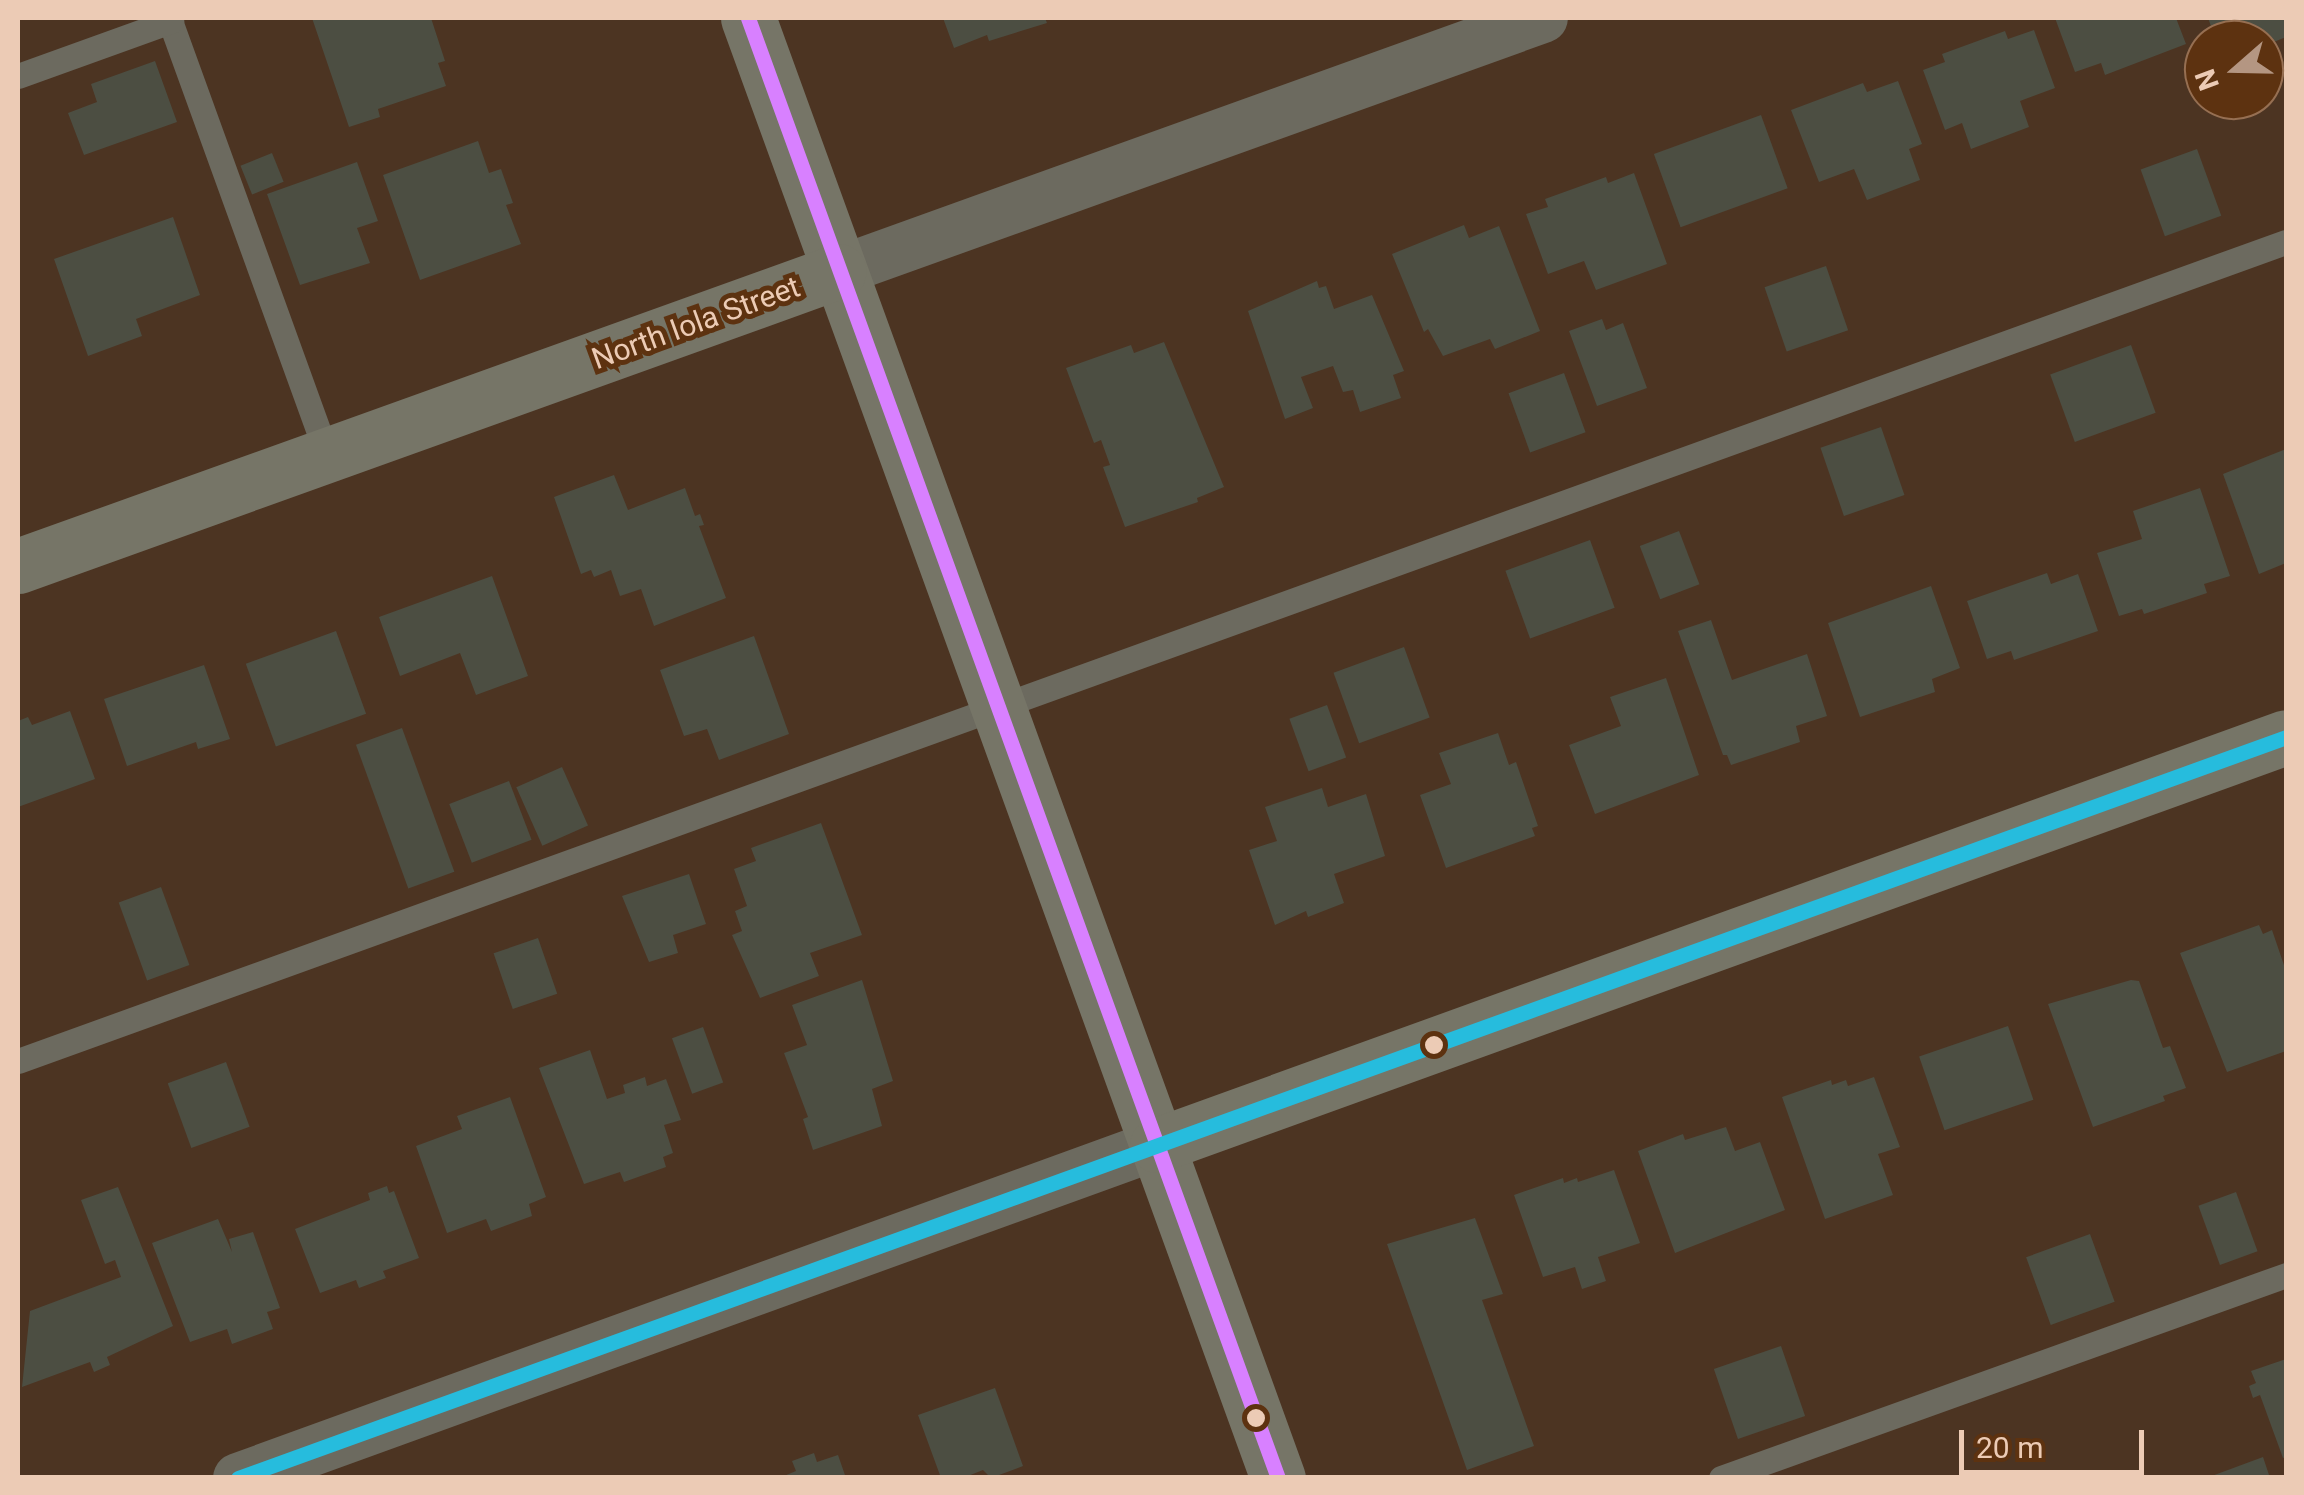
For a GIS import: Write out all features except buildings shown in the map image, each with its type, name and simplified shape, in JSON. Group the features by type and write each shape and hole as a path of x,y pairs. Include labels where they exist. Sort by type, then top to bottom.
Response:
{"street":[{"path":"748,18 1278,1478"},
{"name":"North Iola Street","path":"18,566 1543,18"},
{"path":"238,1478 2286,737"}],"lane":[{"path":"18,76 170,19 328,455"},
{"path":"18,1061 2286,242"},
{"path":"1721,1478 2286,1275"}],"transit line":[{"path":"748,18 1278,1478"},
{"path":"238,1478 2286,737"}]}
